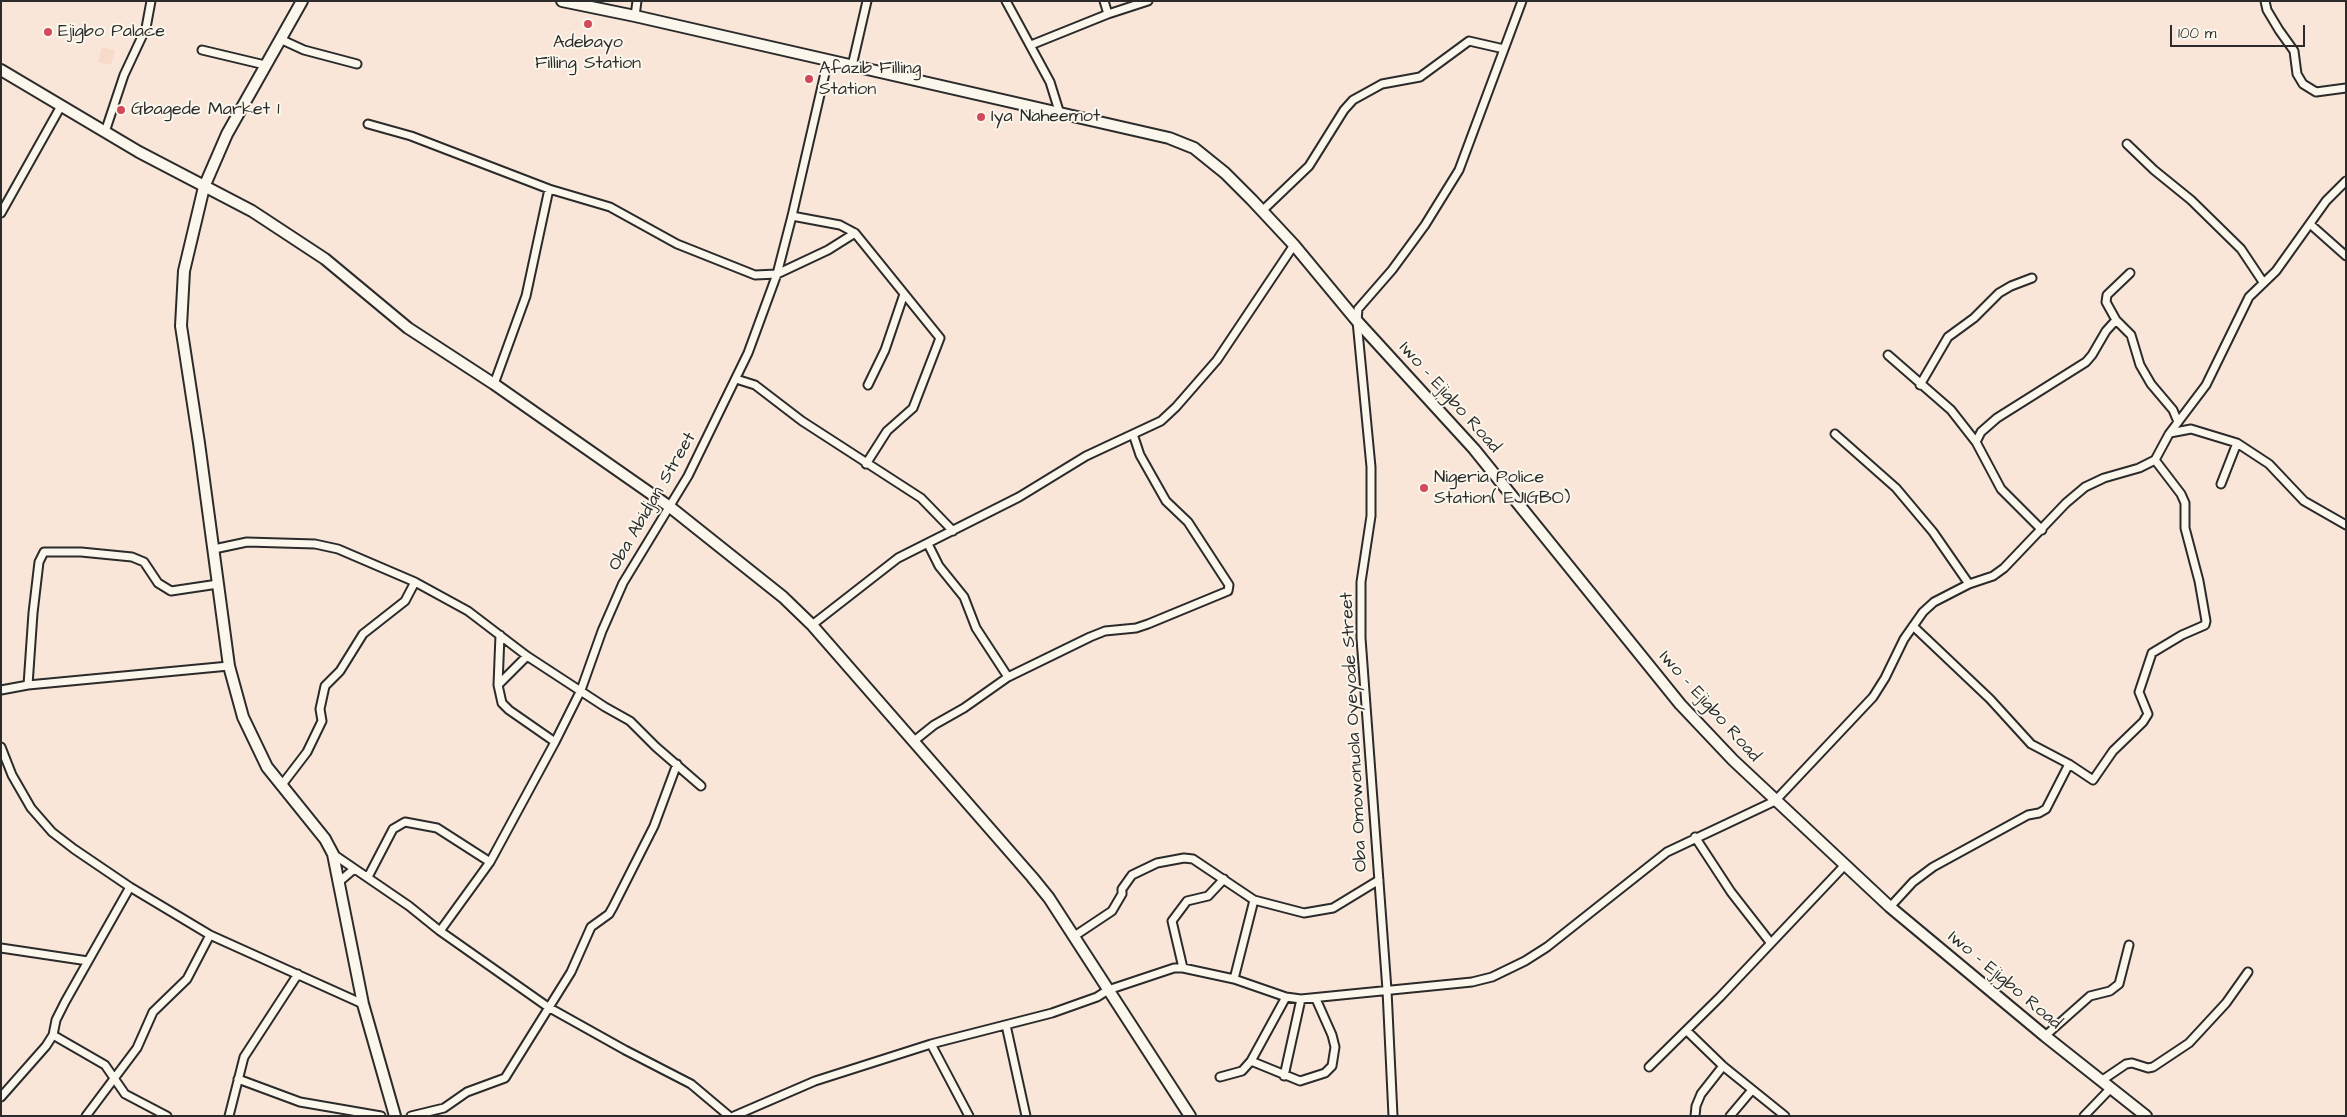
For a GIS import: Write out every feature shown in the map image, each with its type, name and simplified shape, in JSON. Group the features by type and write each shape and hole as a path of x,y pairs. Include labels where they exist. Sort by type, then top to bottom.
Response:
{"main road":[{"path":"302,1 228,134 204,187 184,271 181,326 199,442 229,666 250,734 267,767 320,832 333,854 340,881 363,1004 395,1116"},
{"name":"Iwo - Ejigbo Road","path":"562,1 1180,141 1194,148 1219,168 1294,245 1357,321 1490,467 1578,576 1593,598 1696,721 1775,801 1890,907 2045,1036 2146,1116"},
{"path":"1,70 105,132 252,212 325,259 408,328 494,384 670,507 784,597 812,625 1038,884 1190,1116"}],"street":[{"path":"105,132 121,82 146,28 151,1"},
{"path":"635,16 637,1"},
{"path":"852,66 867,1"},
{"path":"1006,1 1050,82 1060,114"},
{"path":"1104,1 1108,14"},
{"path":"1031,44 1108,14 1148,1"},
{"name":"Oba Omowonuola Oyeyode Street","path":"1393,1116 1387,990 1361,638 1361,582 1371,516 1371,467 1357,321 1358,309 1392,270 1420,232 1459,170 1522,1"},
{"path":"2265,1 2271,17 2294,51 2297,74 2303,84 2316,92 2346,88"},
{"path":"280,39 304,50 356,64"},
{"path":"1262,211 1309,166 1344,110 1353,100 1382,84 1420,77 1469,41 1504,48"},
{"path":"202,50 265,65"},
{"name":"Oba Abidjan Street","path":"440,931 490,862 555,742 580,690 613,606 670,507 748,353 777,274 828,60"},
{"path":"1,213 61,106"},
{"path":"368,124 412,136 549,189 610,207 677,244 755,275 777,274 828,250 855,232"},
{"path":"2127,144 2154,170 2191,200 2240,249 2263,282"},
{"path":"734,1116 815,1081 931,1044 1072,1006 1097,997 1108,990 1164,971 1183,968 1234,979 1286,997 1301,1000 1472,982 1506,971 1547,947 1657,858 1695,837 1775,801 1873,697 1885,678 1904,639 1934,602 1969,584 1993,576 2004,568 2066,503 2085,487 2104,478 2139,468 2155,460 2169,434 2210,377 2243,305 2263,282 2276,271 2326,201 2346,181"},
{"path":"494,384 526,296 549,189"},
{"path":"792,216 840,226 855,232 938,335 940,342 913,408 887,431 866,464"},
{"path":"2310,224 2346,256"},
{"path":"812,625 898,558 1019,497 1086,456 1161,421 1176,408 1211,367 1294,245"},
{"path":"2130,273 2105,298 2116,320 2130,335 2140,365 2151,384 2173,410 2178,422"},
{"path":"1920,385 1948,337 1974,318 1999,294 2011,286 2032,278"},
{"path":"868,385 885,350 904,294"},
{"path":"1976,442 1982,432 1997,418 2086,362 2092,356 2106,331 2116,320"},
{"path":"1888,355 1950,410 1976,442 2001,489 2042,530"},
{"path":"736,379 754,385 802,421 921,498 953,531"},
{"path":"2169,434 2191,429 2237,443 2269,464 2304,501 2346,525"},
{"path":"914,741 934,724 964,708 1008,677 1090,637 1105,631 1136,628 1148,624 1228,591 1229,585 1188,522 1166,501 1140,455 1133,434"},
{"path":"1835,434 1896,488 1933,532 1969,584"},
{"path":"2221,484 2237,443"},
{"path":"1913,626 1990,699 2031,744 2069,764 2093,780 2113,751 2143,722 2148,714 2139,692 2152,653 2182,635 2205,625 2206,621 2185,528 2185,503 2181,494 2155,460"},
{"path":"214,549 247,542 315,544 346,552 416,582 444,596 528,656 630,720 702,786"},
{"path":"928,544 939,566 964,597 976,628 1008,677"},
{"path":"28,685 39,562 44,552 81,552 132,557 144,562 158,583 172,590 218,584"},
{"path":"281,786 307,752 322,721 320,708 326,686 340,671 363,634 405,601 416,582"},
{"path":"500,635 498,684 502,703 555,742"},
{"path":"498,684 528,656"},
{"path":"1,690 28,685 229,666"},
{"path":"1,747 12,775 32,808 52,832 130,887 210,935 363,1004"},
{"path":"411,1116 444,1108 467,1092 505,1078 571,972 591,927 609,914 613,907 654,826 676,764"},
{"path":"1890,907 1913,882 1933,866 2028,814 2039,813 2046,809 2069,764"},
{"path":"368,877 393,829 405,822 437,828 490,862"},
{"path":"1695,837 1736,900 1770,942"},
{"path":"333,854 368,877 440,931 548,1007 691,1084 729,1116"},
{"path":"1073,937 1112,911 1122,894 1122,889 1132,875 1157,863 1184,858 1193,859 1254,900 1304,913 1327,910 1379,880"},
{"path":"1649,1067 1687,1031 1844,866"},
{"path":"340,881 354,869"},
{"path":"1183,968 1172,921 1187,901 1208,896 1224,879"},
{"path":"1,1097 46,1046 53,1035 56,1020 130,887"},
{"path":"1234,979 1254,900"},
{"path":"86,1116 115,1080 137,1048 153,1012 187,979 210,935"},
{"path":"2045,1036 2090,996 2110,990 2119,984 2129,945"},
{"path":"1,948 88,961"},
{"path":"2101,1081 2126,1064 2132,1063 2148,1068 2153,1067 2189,1043 2226,1003 2248,972"},
{"path":"229,1116 244,1057 298,974"},
{"path":"1220,1077 1242,1071 1251,1061 1286,997"},
{"path":"1251,1061 1300,1081 1325,1073 1332,1066 1335,1047 1332,1035 1316,999"},
{"path":"1284,1076 1301,1000"},
{"path":"1006,1025 1026,1116"},
{"path":"1687,1031 1723,1066 1785,1116"},
{"path":"53,1035 105,1066 125,1094 167,1116"},
{"path":"931,1044 969,1116"},
{"path":"1695,1116 1696,1106 1701,1094 1723,1066"},
{"path":"238,1079 300,1102 381,1116"},
{"path":"2084,1116 2110,1089"},
{"path":"1730,1116 1752,1090"}],"shaded area":[{"path":"102,47 115,50 111,65 98,62"}],"place":[{"name":"Adebayo Filling Station","path":"588,24"},
{"name":"Ejigbo Palace","path":"48,32"},
{"name":"Afazib Filling Station","path":"809,79"},
{"name":"Gbagede Market 1","path":"121,110"},
{"name":"Iya Naheemot","path":"981,117"},
{"name":"Nigeria Police Station( EJIGBO)","path":"1424,488"}]}
